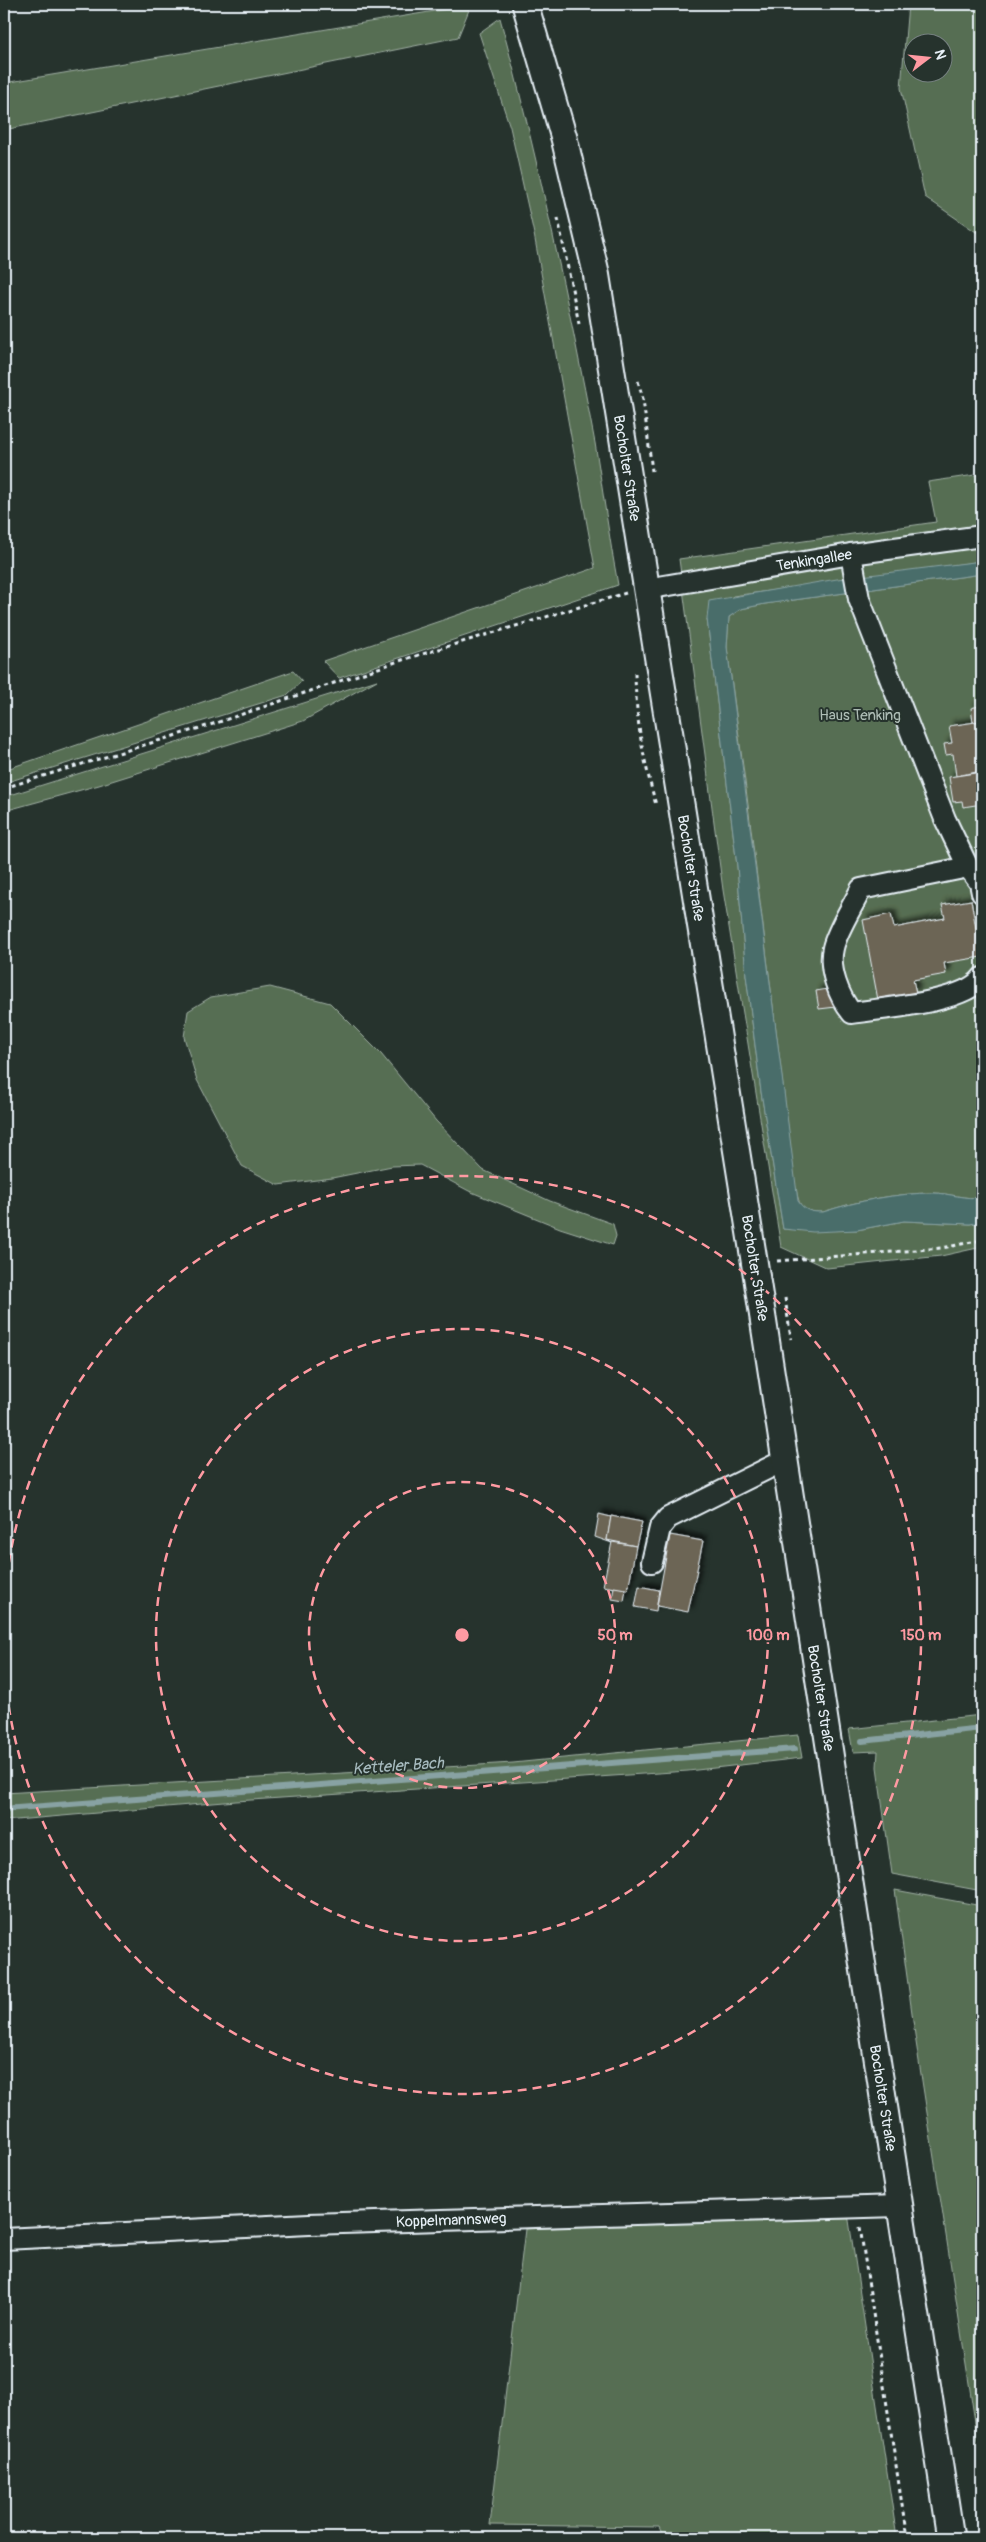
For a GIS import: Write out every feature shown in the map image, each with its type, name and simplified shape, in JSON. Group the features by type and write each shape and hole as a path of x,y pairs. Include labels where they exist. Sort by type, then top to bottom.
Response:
{"main road":[{"name":"Bocholter Straße","path":"525,4 564,138 596,272 635,591 754,1260 951,2538"}],"street":[{"name":"Tenkingallee","path":"635,591 853,562 982,536"},
{"path":"853,562 859,599 945,819 968,867 980,883 982,893"},
{"path":"968,867 861,889 833,948 833,972 844,1003 852,1013 937,999 965,992 982,978"},
{"path":"652,1562 660,1528 668,1518 785,1460"},
{"name":"Koppelmannsweg","path":"4,2239 319,2224 899,2206"}],"path":[{"path":"556,210 580,326"},
{"path":"622,584 635,591"},
{"path":"625,603 635,591"},
{"path":"4,788 213,724 399,661 635,591"},
{"path":"636,671 636,715 642,756 658,808"},
{"path":"754,1260 778,1261 942,1248 982,1240"},
{"path":"857,2208 907,2538"}],"green space":[{"path":"908,4 982,4 982,236 925,197 901,88 904,52 904,82 954,82 954,32 906,32"},
{"path":"471,5 458,37 4,130 4,83"},
{"path":"500,18 540,176 563,283 595,443 618,585 339,678 323,661 595,568 534,234 510,127 479,33"},
{"path":"982,474 982,561 733,596 707,619 737,866 746,975 761,1092 783,1229 857,1230 904,1221 970,1224 982,1222 982,1247 941,1256 827,1268 781,1247 723,890 679,559 936,522 928,482"},
{"name":"Haus Tenking","path":"982,574 982,1197 970,1198 933,1193 905,1194 849,1204 823,1212 809,1211 799,1202 795,1183 727,647 729,617 741,609 765,604"},
{"path":"293,671 302,681 287,695 4,783 4,770"},
{"path":"377,680 303,721 99,785 4,811 4,797"},
{"path":"270,987 330,1003 381,1054 436,1121 483,1170 550,1201 613,1224 616,1236 613,1245 560,1228 469,1191 420,1165 392,1166 332,1178 278,1185 242,1166 197,1080 184,1037 188,1011 211,997"},
{"path":"982,1715 982,1891 892,1874 877,1767 878,1751 853,1752 849,1729"},
{"path":"798,1735 802,1758 688,1771 236,1801 4,1821 4,1793 513,1763"},
{"path":"895,1890 982,1906 982,2467 916,2042"},
{"path":"848,2214 897,2538 664,2538 659,2527 490,2525 525,2229"}],"water":[{"path":"982,561 982,574 765,604 741,609 729,617 727,647 798,1201 809,1210 823,1212 849,1204 905,1194 933,1193 970,1198 982,1197 982,1222 970,1224 904,1221 857,1230 813,1232 783,1229 761,1092 746,975 737,866 707,619 709,601 837,579"}],"building":[{"path":"979,706 982,721 973,722 971,708"},
{"path":"982,721 982,771 956,776 953,754 946,755 944,744 952,743 949,726"},
{"path":"982,772 982,804 963,807 962,801 953,802 949,777"},
{"path":"971,900 981,957 944,963 946,974 913,980 916,993 878,1000 863,920 891,914 894,928 945,918 942,905"},
{"path":"833,988 836,1007 819,1009 816,991"},
{"path":"599,1514 611,1517 607,1540 612,1543 595,1537"},
{"path":"611,1516 642,1522 636,1546 607,1540"},
{"path":"670,1535 703,1541 688,1612 657,1606"},
{"path":"612,1542 636,1546 628,1590 603,1586"},
{"path":"639,1586 659,1590 656,1611 635,1607"},
{"path":"614,1587 626,1589 624,1601 612,1599"}],"waterway":[{"name":"Ketteler Bach","path":"862,1741 982,1728"},
{"name":"Ketteler Bach","path":"4,1809 795,1749"}]}
